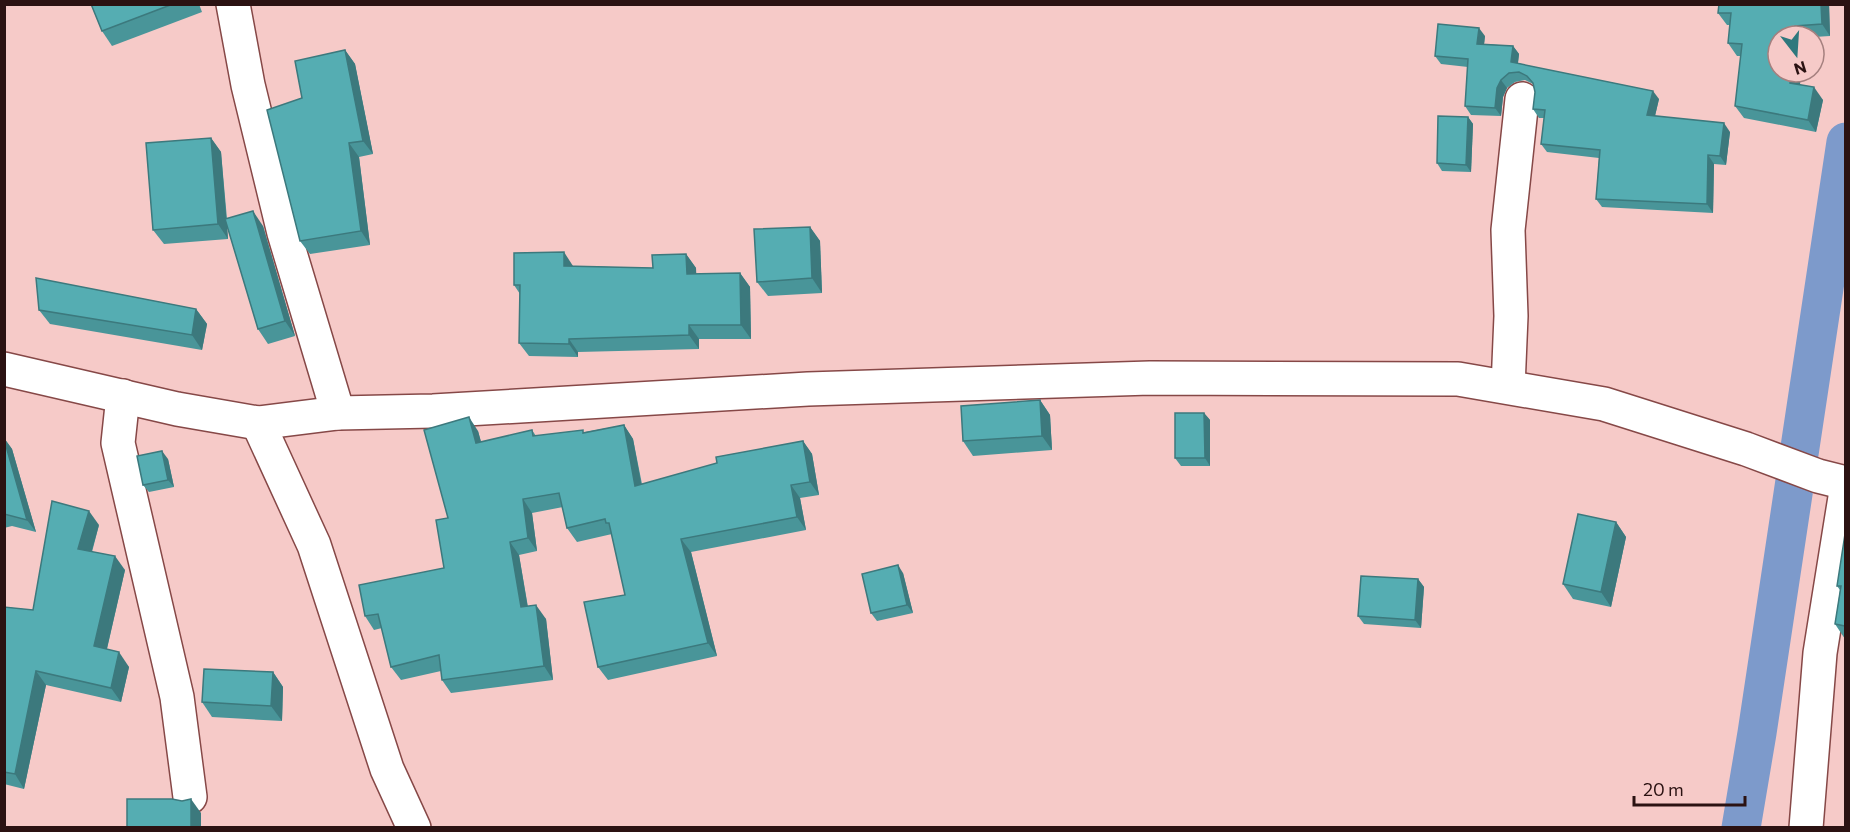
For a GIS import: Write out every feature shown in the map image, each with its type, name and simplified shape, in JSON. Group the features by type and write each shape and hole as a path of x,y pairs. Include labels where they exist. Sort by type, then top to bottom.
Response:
{"street":[{"path":"233,4 248,85 284,232 338,413"},
{"path":"1508,387 1511,316 1508,230 1522,99"},
{"path":"4,369 177,410 258,423 338,413 433,411 808,389 1150,378 1458,379 1604,404 1746,448 1836,484 1806,828"},
{"path":"123,396 118,443 177,697 190,797"},
{"path":"258,423 314,545 387,769 414,828"}],"building":[{"path":"91,4 173,4 102,31"},
{"path":"1719,4 1821,4 1822,24 1766,24 1766,84 1796,84 1814,87 1808,120 1735,106 1742,44 1728,43 1731,13 1718,13"},
{"path":"1438,24 1479,28 1477,44 1513,46 1511,62 1653,91 1647,115 1724,123 1720,156 1708,155 1707,204 1596,199 1600,150 1541,144 1545,110 1533,109 1535,92 1533,83 1519,72 1509,73 1501,80 1497,88 1495,108 1465,106 1468,59 1435,56"},
{"path":"345,50 363,141 349,143 361,231 300,241 267,110 302,98 295,61"},
{"path":"1438,116 1468,117 1466,165 1437,163"},
{"path":"211,138 218,224 153,230 146,143"},
{"path":"253,211 285,321 258,329 225,219"},
{"path":"810,227 812,278 757,282 754,229"},
{"path":"564,252 564,266 653,268 652,255 686,254 687,274 740,273 741,325 689,325 689,335 569,339 569,344 519,343 520,285 514,285 514,253"},
{"path":"36,278 196,309 192,335 39,310"},
{"path":"1040,400 1042,436 963,441 961,406"},
{"path":"1175,413 1204,413 1205,458 1175,458"},
{"path":"469,417 476,443 532,430 533,436 583,430 583,433 624,425 635,486 717,463 716,457 803,441 810,482 791,485 797,517 681,539 708,643 598,667 584,602 625,595 609,523 606,523 605,519 567,528 559,493 523,499 528,538 510,542 521,607 536,605 544,666 442,680 439,655 391,667 378,614 365,616 359,585 444,568 436,520 448,518 424,430"},
{"path":"4,439 27,520 4,514"},
{"path":"162,451 168,480 143,485 137,456"},
{"path":"52,501 89,511 78,549 115,556 94,646 119,652 111,688 36,671 15,774 4,772 4,607 33,610"},
{"path":"1578,514 1616,522 1601,592 1563,584"},
{"path":"1845,534 1845,626 1835,624 1841,586 1837,586"},
{"path":"898,565 907,605 871,613 862,574"},
{"path":"1361,576 1418,579 1415,620 1358,616"},
{"path":"204,669 273,672 271,706 202,702"},
{"path":"127,799 182,801 191,799 191,828 127,828"}],"waterway":[{"path":"1741,828 1846,142"}]}
